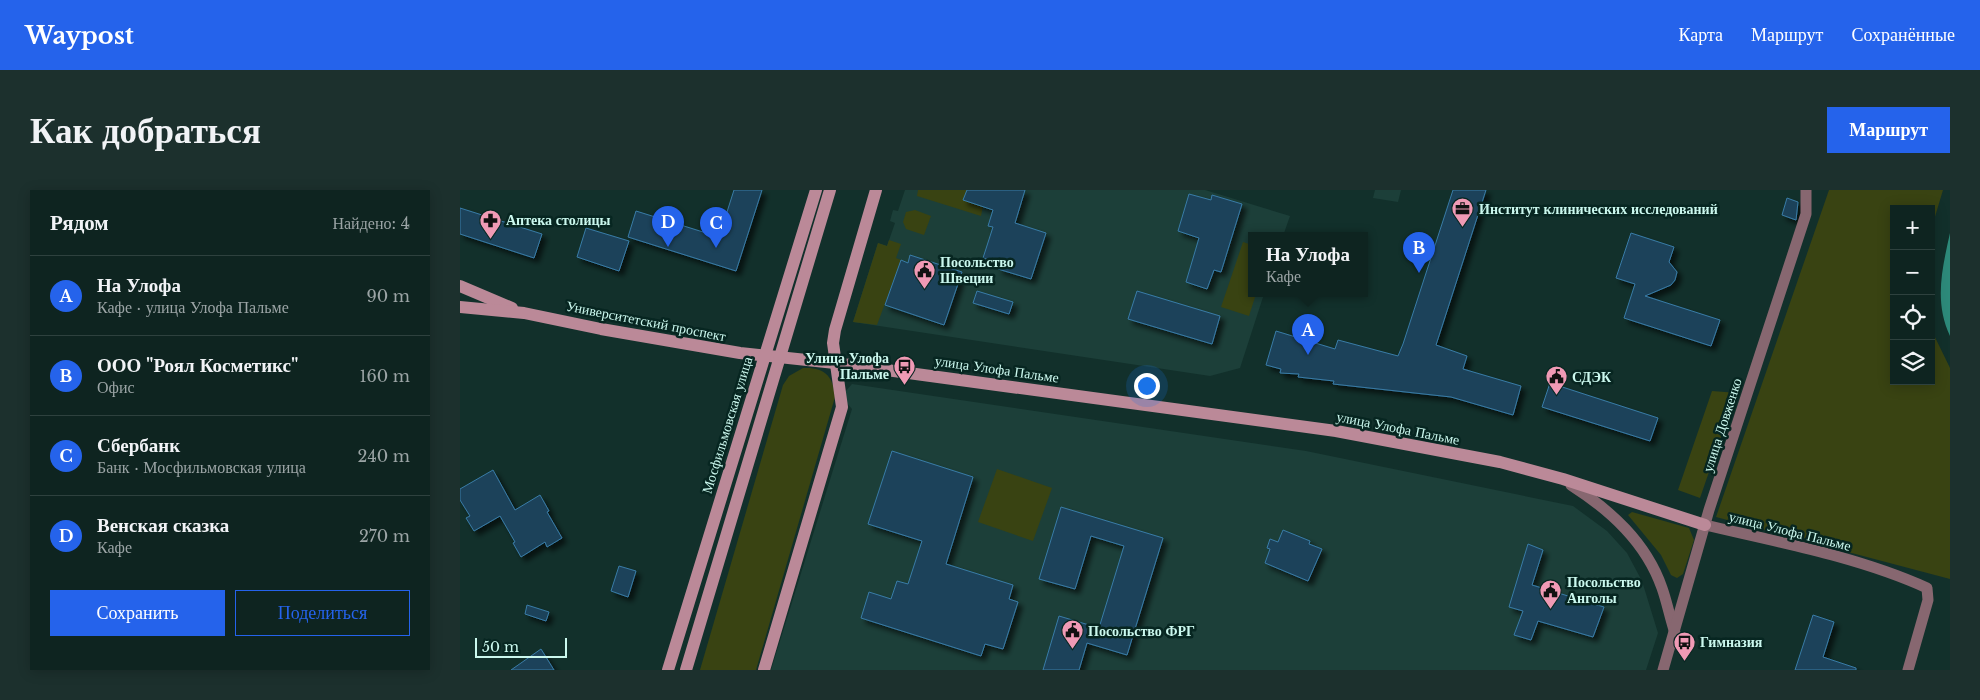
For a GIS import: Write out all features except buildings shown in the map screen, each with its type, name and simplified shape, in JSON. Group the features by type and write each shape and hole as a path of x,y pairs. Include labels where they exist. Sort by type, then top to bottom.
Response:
{"street":[{"name":"Мосфильмовская улица","path":"668,670 816,190"},
{"path":"686,670 830,190"},
{"path":"764,670 842,407 833,343 835,330 876,190"},
{"name":"улица Довженко","path":"1663,670 1675,634 1705,525 1806,214 1806,190"},
{"name":"Университетский проспект","path":"460,286 524,313"},
{"name":"Университетский проспект","path":"460,307 524,313 735,353 764,356"},
{"name":"улица Улофа Пальме","path":"764,356 835,363 1336,431 1500,462 1563,479 1705,525 1819,553 1903,577 1928,588 1928,600 1908,670"},
{"path":"1563,479 1607,510 1635,540 1652,564 1662,588 1675,634"}],"shaded area":[{"path":"905,190 1205,190 1290,216 1284,232 1248,232 1248,297 1263,297 1240,368 1210,376 853,322 878,243 887,246 895,223 890,221 893,210 898,211"},
{"path":"918,190 967,190 964,200 983,206 981,216 917,196"},
{"path":"1375,190 1401,190 1398,202 1373,198"},
{"path":"1829,190 1943,190 1935,217 1935,205 1890,205 1890,385 1935,385 1935,337 1950,368 1950,579 1716,517"},
{"path":"915,210 931,216 924,235 906,229 903,222 906,212"},
{"path":"1950,233 1950,336 1942,311 1941,285"},
{"path":"889,240 901,244 896,258 901,260 877,325 853,322 878,243 887,246"},
{"path":"1243,242 1248,244 1248,297 1255,297 1249,316 1221,307"},
{"path":"803,368 817,369 826,374 832,383 835,397 756,670 700,670 783,385 789,376"},
{"path":"852,384 1306,451 1573,506 1607,531 1627,553 1642,581 1658,633 1646,670 771,670 852,409 846,402 844,393"},
{"path":"1712,391 1738,393 1700,498 1678,490"},
{"path":"997,469 1052,488 1033,541 978,522"},
{"path":"1632,512 1689,528 1694,540 1683,574 1677,578 1671,575 1661,555 1628,515"}],"place":[{"name":"Институт клинических исследований","path":"1463,228"},
{"name":"Аптека столицы","path":"490,239"},
{"name":"Венская сказка","path":"668,247"},
{"name":"Сбербанк","path":"716,248"},
{"name":"ООО \"Роял Косметикс\"","path":"1419,273"},
{"name":"Посольство Швеции","path":"924,289"},
{"name":"На Улофа","path":"1308,355"},
{"name":"Улица Улофа Пальме","path":"905,385"},
{"name":"СДЭК","path":"1556,396"},
{"name":"Посольство Анголы","path":"1551,609"},
{"name":"Посольство ФРГ","path":"1072,650"},
{"name":"Гимназия","path":"1684,661"}]}
